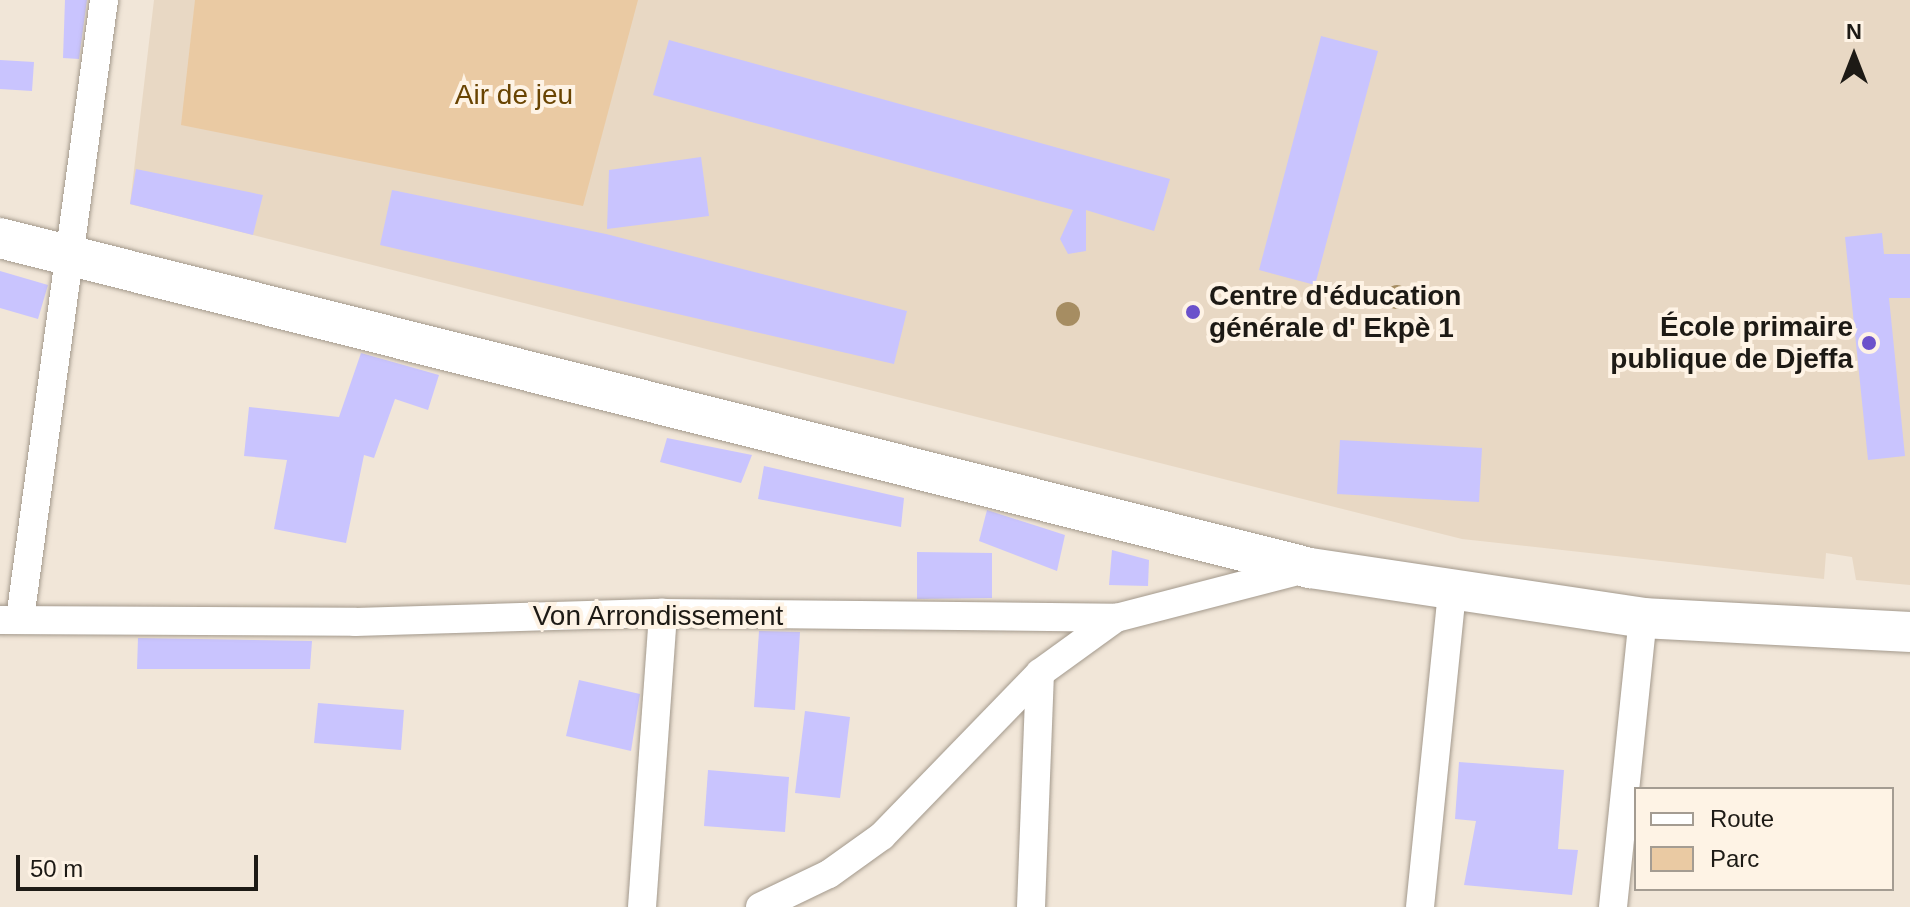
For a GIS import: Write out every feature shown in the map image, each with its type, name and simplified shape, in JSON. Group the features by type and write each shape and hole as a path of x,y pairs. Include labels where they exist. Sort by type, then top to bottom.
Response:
{"street":[{"path":"10,620 104,0"},
{"path":"0,238 1310,568 1452,593 1643,618 1910,632"},
{"name":"Von Arrondissement","path":"10,620 355,622 663,613 1116,618 1310,568"},
{"path":"1420,907 1452,593"},
{"path":"642,907 663,613"},
{"path":"760,907 829,874 882,836 1040,673 1116,618"},
{"path":"1613,907 1643,618"},
{"path":"1031,907 1040,673"}],"shaded area":[{"name":"Centre d'éducation générale d' Ekpè 1","path":"154,0 1910,0 1910,585 1856,580 1852,557 1826,553 1824,579 1462,539 130,204"}],"green space":[{"name":"Air de jeu","path":"195,0 638,0 583,206 181,125"}],"building":[{"path":"65,0 87,0 79,59 63,58"},
{"path":"1321,36 1378,51 1315,285 1259,270"},
{"path":"669,40 1170,179 1154,231 1086,210 1086,251 1068,254 1060,239 1073,210 653,95"},
{"path":"0,60 34,62 32,91 0,89"},
{"path":"701,157 709,216 607,229 609,170"},
{"path":"136,169 263,195 253,235 130,204"},
{"path":"392,190 606,234 907,311 894,364 380,245"},
{"path":"1882,233 1884,254 1910,254 1910,298 1889,298 1905,456 1868,460 1845,237"},
{"path":"0,271 48,285 38,319 0,308"},
{"path":"361,353 439,375 428,410 395,399 374,458 364,455 346,543 274,529 287,460 244,456 249,407 339,417"},
{"path":"667,438 752,455 741,483 660,462"},
{"path":"1340,440 1482,448 1479,502 1337,494"},
{"path":"764,466 904,498 901,527 758,499"},
{"path":"987,510 1065,535 1057,571 979,541"},
{"path":"1112,550 1149,560 1148,586 1109,585"},
{"path":"917,552 992,553 992,598 917,599"},
{"path":"759,631 800,632 795,710 754,707"},
{"path":"138,638 312,641 310,669 137,669"},
{"path":"579,680 640,694 631,751 566,736"},
{"path":"318,703 404,710 401,750 314,743"},
{"path":"805,711 850,717 840,798 795,793"},
{"path":"1459,762 1564,770 1558,849 1578,850 1572,895 1464,885 1476,821 1455,819"},
{"path":"708,770 789,777 785,832 704,826"}],"place":[{"name":"Centre d'éducation générale d' Ekpè 1","path":"1193,312"},
{"name":"École primaire publique de Djeffa","path":"1869,343"}]}
